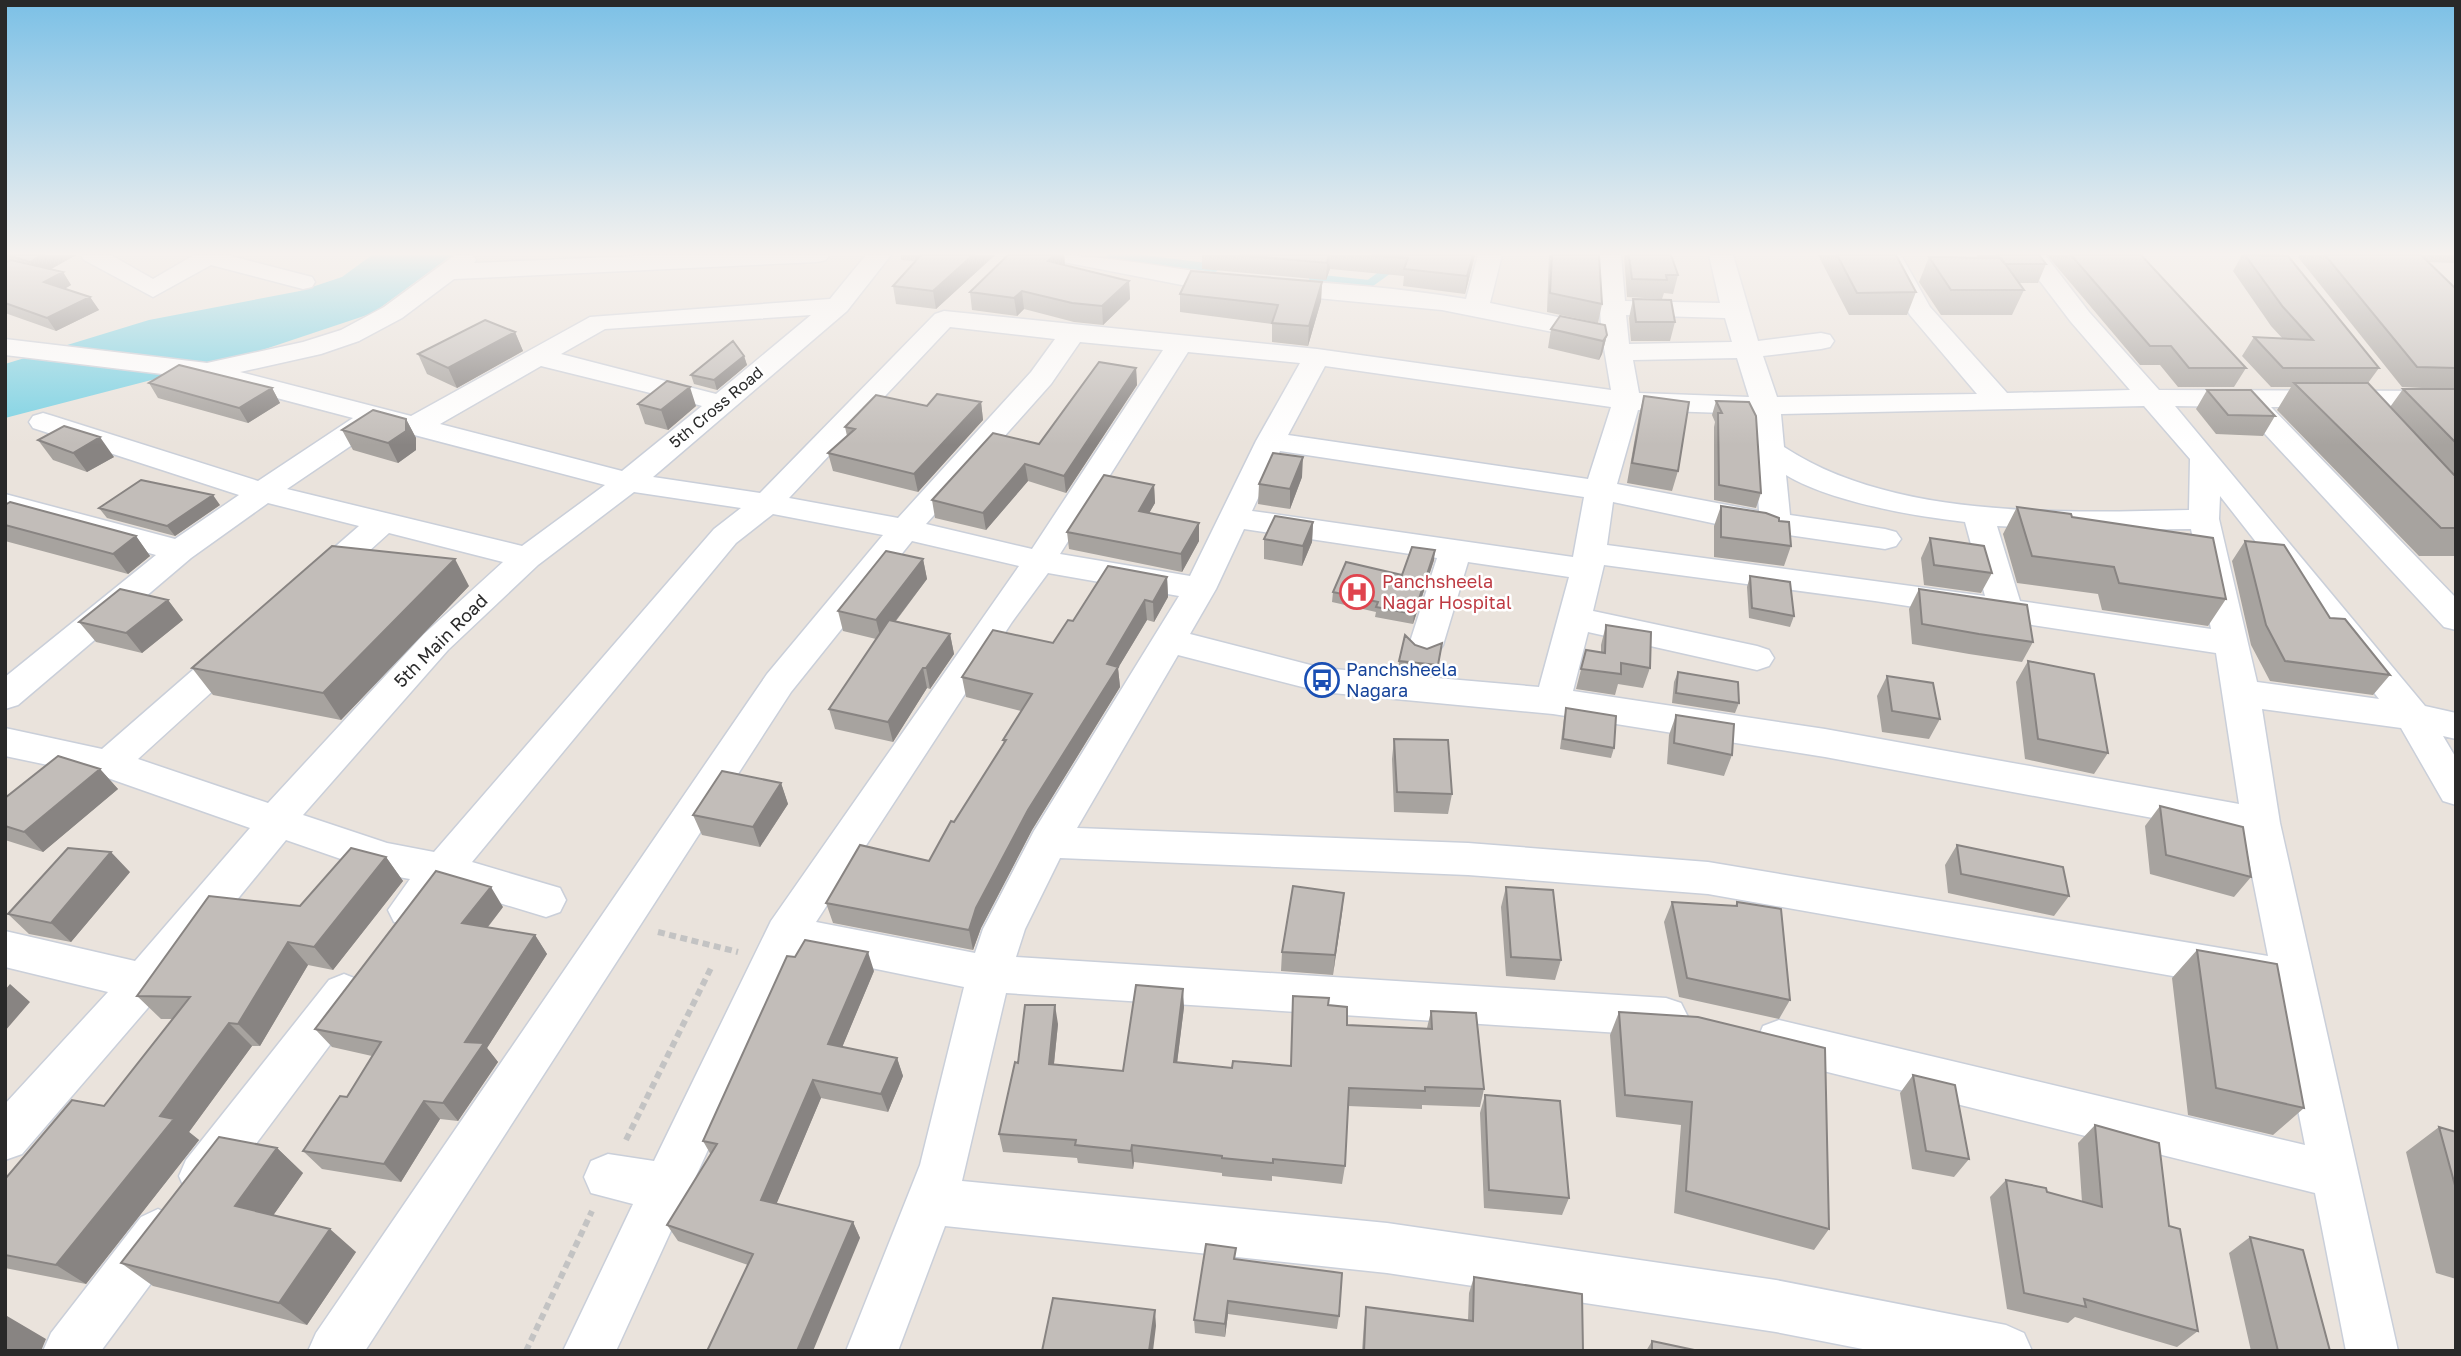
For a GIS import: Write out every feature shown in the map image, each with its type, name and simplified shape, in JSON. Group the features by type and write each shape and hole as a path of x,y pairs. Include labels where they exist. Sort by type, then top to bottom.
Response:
{"street":[{"path":"205,371 295,351 365,329 383,318"},
{"path":"416,425 599,322 655,318"},
{"name":"5th Cross Road","path":"628,482 823,318"},
{"path":"389,935 439,869 725,536 767,503 946,318"},
{"path":"997,318 1073,333 1317,357 1628,401 1766,406 2150,398 2251,391 2376,391 2456,399"},
{"path":"1513,318 1617,344 1747,350 1821,341"},
{"path":"1553,701 1588,561 1600,490 1628,401 1614,318"},
{"path":"1737,318 1766,406 1772,452 1775,522"},
{"path":"1926,318 1999,401"},
{"path":"2084,318 2204,458 2413,717 2456,791"},
{"path":"334,1351 779,683 905,529 1041,378 1073,333"},
{"path":"589,1351 786,933 1000,614 1040,561 1181,343"},
{"path":"13,349 205,371 628,482 767,503 905,529 1040,561 1200,589"},
{"path":"539,357 722,402"},
{"path":"872,1351 944,1165 989,974 1004,929 1048,842 1200,589 1270,442 1317,357"},
{"path":"2251,391 2456,619"},
{"path":"2376,391 2384,427"},
{"path":"5,696 180,551 376,416"},
{"path":"43,422 262,492 527,558"},
{"path":"1270,442 1600,490 1775,522 1885,538"},
{"path":"1772,452 1810,476 1837,485 1890,499 1979,516 2091,522 2204,519"},
{"path":"2204,458 2204,519 2242,693 2261,823 2372,1351"},
{"name":"5th Main Road","path":"5,1138 144,982 276,822 436,642 527,558 628,482"},
{"path":"5,503 180,551"},
{"path":"1979,516 2006,610"},
{"path":"1233,518 1455,552 1588,561 2006,610 2231,644"},
{"path":"292,602 384,521"},
{"path":"1426,645 1455,552"},
{"path":"1574,618 1757,658"},
{"path":"109,764 261,629"},
{"path":"1170,640 1322,680 1553,701 1825,743 2261,823"},
{"path":"2242,693 2413,717 2456,726"},
{"path":"5,742 109,764 387,859 439,869 547,900"},
{"path":"1048,842 1468,859 1708,878 2295,979"},
{"path":"786,933 989,974 1476,1003 1721,1026 2335,1175"},
{"path":"5,949 144,982"},
{"path":"69,1351 364,968"},
{"path":"608,1177 667,1186"},
{"path":"929,1201 1387,1248 1776,1306 2006,1351"}],"water":[{"path":"357,318 244,356 5,418 5,364 149,320"}],"building":[{"path":"1274,318 1311,318 1309,326 1272,323"},
{"path":"1558,318 1571,318 1605,325 1607,335 1603,341 1551,329"},
{"path":"1636,318 1674,318 1675,322 1636,322"},
{"path":"2126,318 2200,318 2246,368 2189,368 2171,346 2150,346"},
{"path":"2293,318 2339,318 2379,368 2283,368 2254,337 2313,340"},
{"path":"2377,318 2456,318 2456,368 2417,367"},
{"path":"485,320 515,332 448,368 418,354"},
{"path":"733,341 744,356 714,380 691,375"},
{"path":"1099,362 1136,368 1064,476 1025,464 983,513 932,500 993,433 1039,444"},
{"path":"179,365 272,388 239,408 149,383"},
{"path":"667,381 690,387 661,410 638,404"},
{"path":"2294,383 2368,383 2456,477 2456,528 2441,528"},
{"path":"2403,389 2456,389 2456,443"},
{"path":"2207,390 2251,390 2275,416 2228,415"},
{"path":"937,394 981,402 914,474 828,453 855,429 845,427 876,395 927,406"},
{"path":"1644,396 1689,402 1678,471 1632,463"},
{"path":"1716,401 1749,402 1756,416 1761,493 1719,485 1718,413 1722,413"},
{"path":"373,410 406,419 406,431 388,443 342,430"},
{"path":"64,426 100,437 73,453 38,440"},
{"path":"1273,453 1303,457 1290,489 1259,484"},
{"path":"1104,475 1154,485 1139,511 1199,523 1181,554 1067,532"},
{"path":"141,480 213,495 167,526 99,508"},
{"path":"10,502 136,536 113,554 5,525 5,505"},
{"path":"1721,506 1766,513 1779,518 1779,521 1789,522 1791,546 1721,537"},
{"path":"2017,507 2213,538 2226,599 2119,583 2114,567 2032,556"},
{"path":"1275,516 1313,522 1303,546 1264,539"},
{"path":"1930,538 1984,546 1992,573 1934,565"},
{"path":"2245,541 2284,545 2330,618 2345,619 2390,675 2285,661 2266,625"},
{"path":"332,546 455,559 323,693 192,668"},
{"path":"1412,547 1435,550 1414,614 1376,607 1378,602 1333,592 1346,562 1402,575"},
{"path":"886,551 923,559 876,620 838,611"},
{"path":"1108,566 1167,577 1153,602 1145,600 1107,664 1118,667 1028,810 976,908 969,930 826,903 860,845 929,861 951,821 954,822 1032,694 962,677 993,630 1053,643 1068,620 1073,621"},
{"path":"1750,576 1790,582 1794,616 1752,608"},
{"path":"120,589 168,600 126,633 79,622"},
{"path":"1919,589 2027,605 2033,642 1922,624"},
{"path":"889,620 950,634 926,668 923,668 888,722 829,709"},
{"path":"1606,625 1651,632 1650,668 1621,663 1621,674 1581,669 1586,650 1605,653"},
{"path":"1405,635 1415,645 1427,649 1442,643 1438,665 1399,661"},
{"path":"2028,661 2094,674 2108,753 2038,739"},
{"path":"1678,672 1738,682 1739,703 1676,693"},
{"path":"1887,676 1933,683 1940,719 1892,711"},
{"path":"1566,708 1616,716 1614,748 1563,739"},
{"path":"1676,715 1734,724 1732,755 1674,743"},
{"path":"1394,739 1448,740 1452,794 1397,792"},
{"path":"58,756 100,769 24,832 5,826 5,798"},
{"path":"722,771 781,783 753,827 693,815"},
{"path":"2160,806 2243,827 2251,877 2166,855"},
{"path":"1957,845 2063,867 2069,896 1961,874"},
{"path":"68,848 111,852 51,923 8,914"},
{"path":"351,848 386,857 314,947 288,942 238,1024 229,1023 160,1116 174,1119 56,1265 5,1255 5,1179 72,1100 104,1106 190,997 137,996 209,896 300,906"},
{"path":"436,871 491,887 462,923 535,935 465,1042 484,1043 443,1103 424,1101 384,1164 303,1151 340,1096 347,1097 381,1042 315,1029"},
{"path":"1293,886 1344,893 1335,955 1282,952"},
{"path":"1506,887 1553,890 1561,960 1511,957"},
{"path":"1672,902 1737,906 1737,902 1781,909 1790,1000 1687,978"},
{"path":"805,940 868,952 828,1044 897,1058 881,1094 813,1080 761,1200 853,1222 797,1351 707,1351 753,1254 667,1225 717,1144 703,1141 787,956 795,957"},
{"path":"2197,950 2277,964 2304,1108 2216,1088"},
{"path":"1136,985 1183,989 1174,1062 1232,1068 1233,1061 1291,1066 1293,996 1329,998 1328,1005 1347,1007 1347,1025 1432,1029 1431,1011 1476,1013 1484,1089 1425,1087 1425,1091 1349,1088 1345,1166 1273,1159 1273,1163 1222,1158 1132,1145 1131,1151 1075,1145 1076,1140 999,1134 1015,1062 1018,1063 1025,1005 1055,1005 1049,1064 1123,1071"},
{"path":"1619,1012 1698,1017 1825,1048 1829,1229 1686,1191 1692,1102 1625,1095"},
{"path":"1913,1075 1955,1085 1969,1159 1926,1151"},
{"path":"1485,1095 1560,1101 1569,1198 1489,1190"},
{"path":"2095,1125 2159,1143 2169,1226 2180,1229 2198,1331 2084,1299 2086,1307 2024,1293 2006,1180 2046,1188 2047,1192 2102,1207"},
{"path":"2439,1127 2456,1132 2456,1189"},
{"path":"219,1137 277,1148 235,1206 330,1229 279,1303 121,1263"},
{"path":"2250,1237 2303,1250 2330,1351 2278,1351"},
{"path":"1206,1244 1236,1248 1234,1259 1342,1273 1339,1316 1228,1301 1225,1324 1194,1320"},
{"path":"1474,1277 1582,1294 1583,1351 1364,1351 1366,1307 1473,1321"},
{"path":"1053,1298 1155,1310 1149,1351 1042,1351"},
{"path":"1652,1341 1699,1351 1652,1351"}],"place":[{"name":"Panchsheela Nagar Hospital","path":"1357,592"},
{"name":"Panchsheela Nagara","path":"1322,680"}]}
